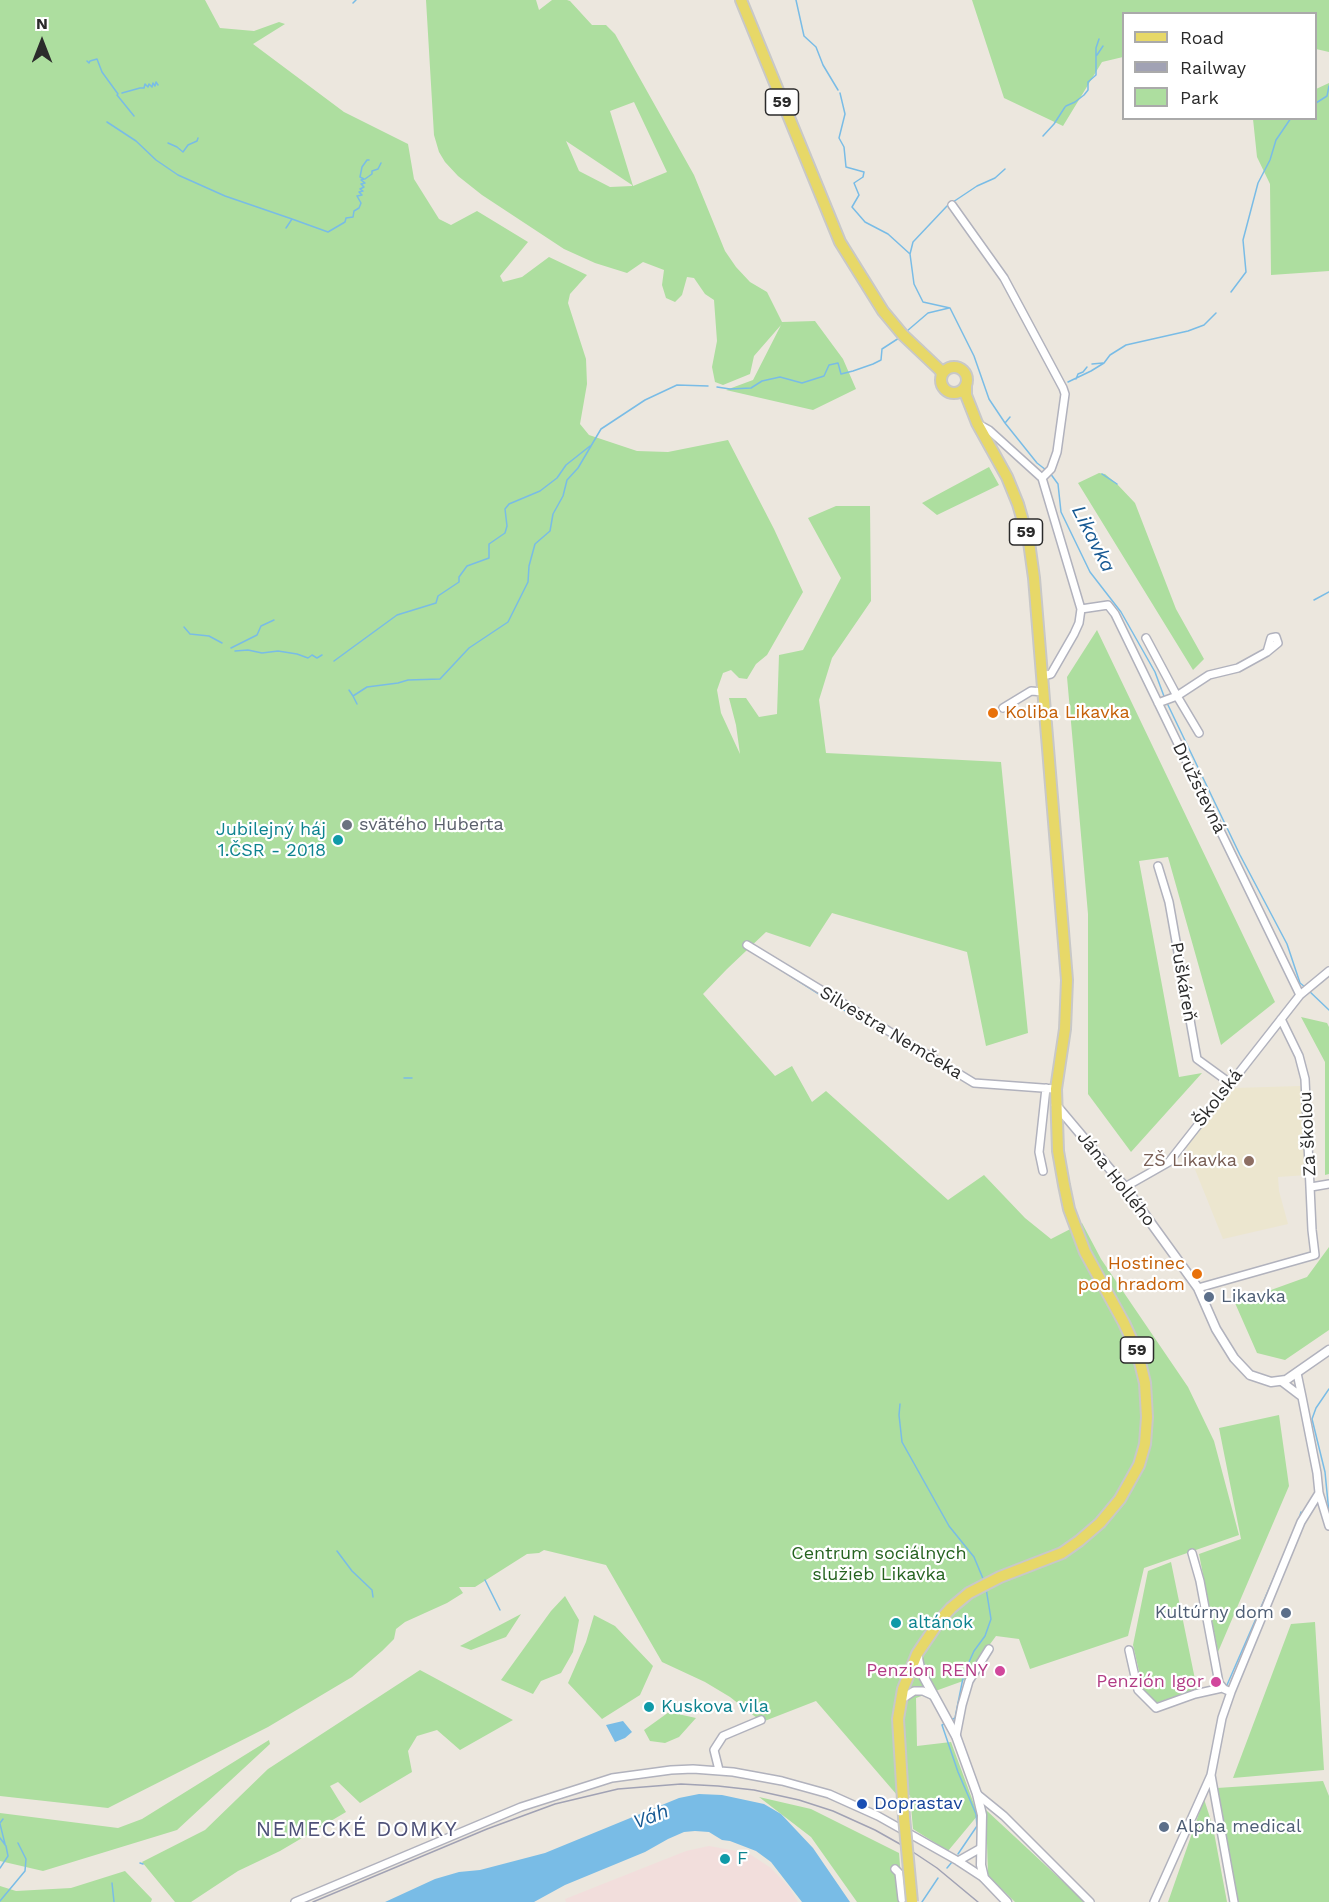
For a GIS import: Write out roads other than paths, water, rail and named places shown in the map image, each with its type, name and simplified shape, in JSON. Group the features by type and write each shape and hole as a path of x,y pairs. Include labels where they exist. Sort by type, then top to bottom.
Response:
{"main road":[{"name":"59","path":"741,0 840,242 873,298 903,335 937,361 959,369 965,374 968,400 977,423 1012,489 1026,530 1034,578 1067,987 1065,1029 1051,1089 1056,1105 1059,1151 1069,1209 1084,1252 1124,1323 1138,1354 1147,1393 1146,1432 1141,1460 1113,1508 1100,1523 1062,1553 979,1587 951,1608 916,1654 900,1701 898,1732 904,1816 905,1901"},
{"name":"59","path":"912,342 942,374 942,386 948,392 954,393"},
{"path":"942,374 952,368"},
{"path":"954,393 961,391 966,385"},
{"path":"954,393 968,400"}],"street":[{"path":"952,205 1004,278 1063,388 1065,394 1057,452 1046,475"},
{"path":"977,423 1046,475 1082,609 1074,634 1051,674 1042,676"},
{"name":"Družstevná","path":"1082,609 1108,605 1115,614 1300,995"},
{"path":"1146,638 1199,733"},
{"path":"1158,703 1177,696 1209,675 1238,668 1267,652"},
{"path":"1003,708 1032,691 1044,692"},
{"name":"Puškáreň","path":"1158,866 1169,902 1197,1059 1230,1083"},
{"name":"Silvestra Nemčeka","path":"747,945 974,1083 1051,1089"},
{"name":"Školská","path":"1125,1188 1169,1162 1300,995 1329,971"},
{"name":"Za školou","path":"1198,1288 1315,1255 1302,1065 1281,1019"},
{"path":"1043,1171 1039,1152 1051,1089"},
{"name":"Jána Hollého","path":"1056,1105 1125,1188 1198,1288 1216,1329 1241,1366 1257,1379 1281,1382 1302,1396"},
{"path":"1311,1187 1329,1184"},
{"path":"1281,1382 1329,1350"},
{"path":"1297,1373 1317,1473 1318,1493 1329,1526"},
{"path":"1154,1902 1211,1775 1222,1718 1231,1692 1301,1522 1318,1493"},
{"path":"1309,1507 1324,1509"},
{"path":"1192,1553 1200,1581 1219,1683 1222,1688 1231,1692"},
{"path":"956,1736 969,1682 989,1649"},
{"path":"1129,1650 1138,1690 1156,1708 1195,1694 1222,1688"},
{"path":"916,1654 921,1672 956,1736 977,1794 982,1815 981,1865 984,1878"},
{"path":"900,1701 914,1691 923,1691 934,1696"},
{"path":"719,1770 714,1750 723,1736 761,1720"},
{"path":"295,1902 513,1811 571,1790 612,1778 640,1773 693,1769 719,1770 782,1781 829,1794 868,1811 958,1861 984,1878 1007,1902"},
{"path":"1211,1775 1234,1902"},
{"path":"977,1794 1004,1816 1090,1902"},
{"path":"958,1861 981,1848"},
{"path":"895,1869 899,1873 905,1901"}],"water":[{"path":"623,1721 632,1732 615,1742 606,1725"},
{"name":"Váh","path":"699,1794 722,1795 764,1804 781,1814 813,1848 850,1902 802,1902 771,1862 756,1851 722,1840 709,1832 695,1831 684,1832 668,1839 645,1852 565,1885 534,1902 385,1902 435,1879 545,1853 679,1798"}],"waterway":[{"path":"353,3 356,0"},
{"name":"Likavka","path":"796,0 804,36 816,47 823,65 838,90"},
{"path":"1066,106 1084,95 1088,90 1088,82 1096,75 1096,48 1099,39"},
{"path":"1097,55 1103,46"},
{"path":"87,61 89,63 97,59 102,72 118,94"},
{"path":"122,93 144,88 145,84 152,87 156,82 158,85"},
{"path":"1317,102 1327,96 1329,86"},
{"name":"Likavka","path":"840,93 845,114 839,138 844,147 846,167 864,172 863,177 854,183 859,195 852,207 865,222 888,234 910,254 914,284 923,302 950,308 974,356 989,399 1037,463 1046,470"},
{"path":"117,95 134,116"},
{"path":"1043,136 1065,107"},
{"path":"1231,292 1246,272 1243,240 1258,183 1270,160 1276,140 1290,120"},
{"path":"107,122 136,141 156,160 178,175 225,196 292,219"},
{"path":"168,143 183,152 198,138"},
{"path":"286,228 292,219 328,232 345,222 346,218 353,217 354,211 361,203 357,196 362,195 359,192 363,191 360,189 364,187 361,184 365,183 360,177 362,167 369,160"},
{"path":"365,179 372,174 372,171 378,169 381,163"},
{"path":"953,202 977,186 995,178 1005,169"},
{"path":"910,254 913,242 947,206"},
{"path":"907,331 928,313 949,308"},
{"path":"1068,382 1104,363 1110,355 1126,345 1188,331 1204,325 1216,313"},
{"path":"717,387 751,388 762,381 780,377 802,383 824,376 829,365 838,363 841,374 853,371 881,360 882,349 899,338"},
{"path":"1092,364 1103,363"},
{"path":"1076,379 1078,374 1087,367"},
{"path":"357,704 353,696 367,687 408,680 440,679 469,648 508,622 528,582 529,566 535,544 550,531 553,514 563,496 567,480 578,468 601,429 645,400 677,385 708,386"},
{"name":"Likavka","path":"1005,423 1010,417"},
{"path":"334,661 397,615 436,603 438,596 459,582 459,577 467,566 489,558 489,544 505,533 507,526 505,509 509,504 540,491 557,478 566,465 590,446"},
{"name":"Likavka","path":"1050,473 1058,484 1061,512 1090,572 1121,612 1155,672 1165,699"},
{"path":"1102,474 1117,484"},
{"path":"1314,600 1329,592"},
{"path":"231,648 257,635 261,626 274,620"},
{"path":"184,627 190,634 209,636 222,643"},
{"path":"235,651 248,650 262,653 278,651 308,658 312,655 317,658 322,655"},
{"path":"349,690 353,696"},
{"name":"Likavka","path":"1167,703 1240,855 1287,944 1300,983 1305,987"},
{"path":"767,961 863,1022"},
{"name":"Likavka","path":"1308,990 1329,1010"},
{"path":"404,1078 412,1078"},
{"path":"1329,1389 1316,1408 1312,1419 1325,1472 1329,1513"},
{"path":"900,1404 902,1442 949,1526 974,1557 984,1581"},
{"path":"1299,1519 1301,1512"},
{"path":"1227,1685 1289,1543"},
{"path":"337,1551 352,1571 372,1590 373,1597"},
{"path":"485,1580 500,1610"},
{"path":"951,1720 955,1718 964,1673 974,1651 985,1636 991,1619 986,1588"},
{"path":"944,1724 942,1725 958,1772 976,1814 977,1826 958,1854"},
{"path":"0,1823 3,1819"},
{"path":"0,1824 5,1844"},
{"path":"0,1838 6,1846 8,1856 0,1868"},
{"path":"0,1901 25,1871 26,1859 18,1843"},
{"path":"947,1868 952,1862"},
{"path":"922,1902 938,1878"},
{"path":"112,1883 114,1902"}],"railway":[{"path":"313,1902 487,1829 555,1804 618,1789 681,1784 754,1790 799,1800 833,1811 907,1848 937,1868 978,1902"}],"place":[{"name":"Koliba Likavka","path":"993,713"},
{"name":"svätého Huberta","path":"347,825"},
{"name":"Jubilejný háj 1.ČSR - 2018","path":"338,840"},
{"name":"ZŠ Likavka","path":"1249,1161"},
{"name":"Hostinec pod hradom","path":"1197,1274"},
{"name":"Likavka","path":"1209,1297"},
{"name":"Kultúrny dom","path":"1286,1613"},
{"name":"altánok","path":"896,1623"},
{"name":"Penzion RENY","path":"1000,1671"},
{"name":"Penzión Igor","path":"1216,1682"},
{"name":"Kuskova vila","path":"649,1707"},
{"name":"Doprastav","path":"862,1804"},
{"name":"Alpha medical","path":"1164,1827"},
{"name":"F","path":"725,1859"}],"district":[{"name":"NEMECKÉ DOMKY","path":"357,1830"}],"park label":[{"name":"Centrum sociálnych služieb Likavka","path":"879,1564"}]}
